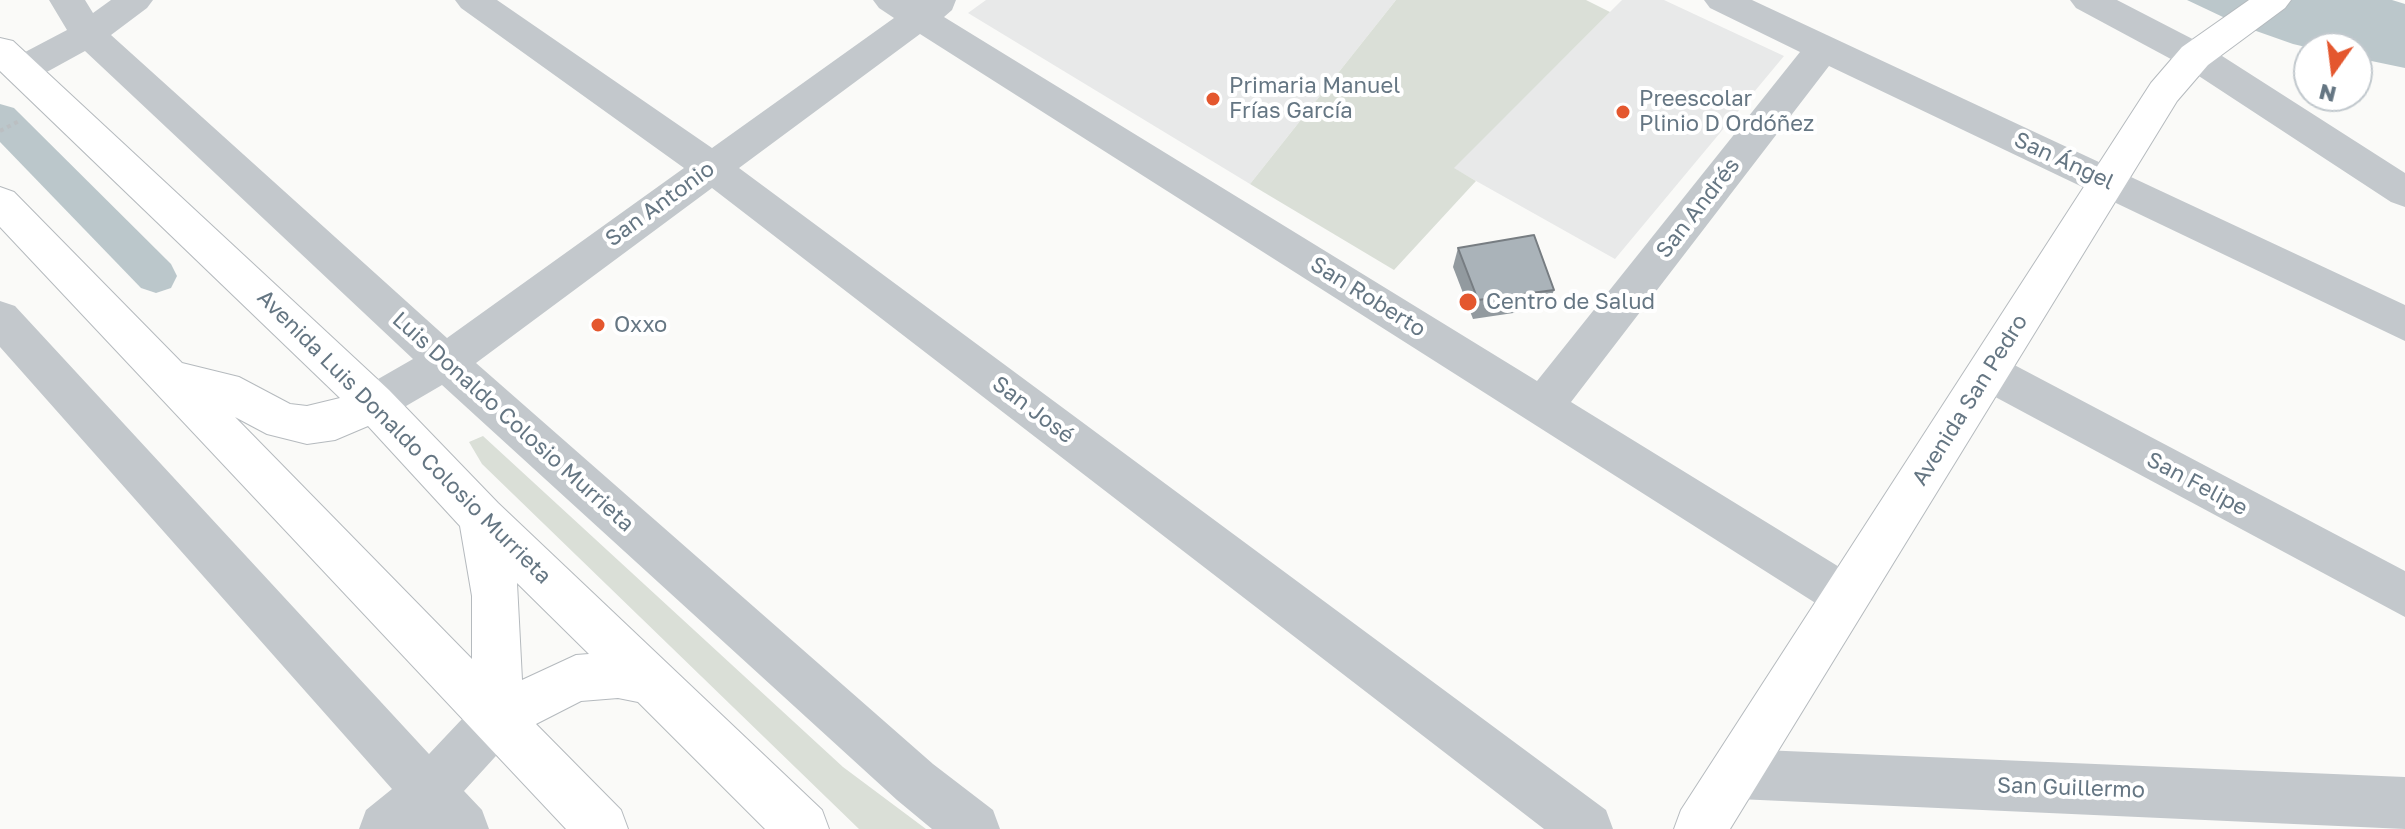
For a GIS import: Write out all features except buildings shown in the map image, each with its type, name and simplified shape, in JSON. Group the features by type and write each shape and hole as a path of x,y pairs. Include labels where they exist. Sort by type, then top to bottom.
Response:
{"main road":[{"name":"Avenida San Pedro","path":"1700,829 1738,774 1845,596 2164,92 2195,56 2273,0"},
{"name":"Avenida Luis Donaldo Colosio Murrieta","path":"11,60 374,403 482,517 803,829"},
{"path":"0,202 602,829"},
{"path":"170,378 224,390 283,421 307,425 335,421 374,403"},
{"path":"482,517 496,596 497,718"},
{"path":"497,718 576,678 618,675 655,682"}],"street":[{"path":"11,60 78,17 135,0"},
{"name":"San José","path":"473,0 711,167 1587,829"},
{"name":"San Ángel","path":"1722,0 2405,324"},
{"path":"2088,0 2195,56 2405,192"},
{"name":"San Antonio","path":"374,403 445,362 711,167 917,6"},
{"name":"San Roberto","path":"917,6 1845,596"},
{"name":"Luis Donaldo Colosio Murrieta","path":"78,17 445,362 904,772 974,829"},
{"name":"San Andrés","path":"1543,406 1823,48"},
{"path":"0,318 463,829"},
{"name":"San Felipe","path":"1988,372 2405,595"},
{"path":"385,829 428,793 497,718"},
{"name":"San Guillermo","path":"1738,774 2405,803"}],"shaded area":[{"name":"Primaria Manuel Frías García","path":"986,0 1396,0 1250,184 968,13"},
{"path":"1396,0 1586,0 1610,12 1454,168 1476,181 1394,270 1250,184"},
{"name":"Preescolar Plinio D Ordóñez","path":"1622,0 1664,0 1784,56 1615,259 1453,168"},
{"path":"2187,0 2392,0 2405,4 2405,68 2373,61 2373,32 2293,32 2293,44 2242,26"},
{"path":"483,436 843,767 926,829 859,829 482,464 469,442"}],"waterway":[{"path":"0,118 156,276"}],"place":[{"name":"Primaria Manuel Frías García","path":"1213,99"},
{"name":"Preescolar Plinio D Ordóñez","path":"1623,112"},
{"name":"Centro de Salud","path":"1468,302"},
{"name":"Oxxo","path":"598,325"}]}
